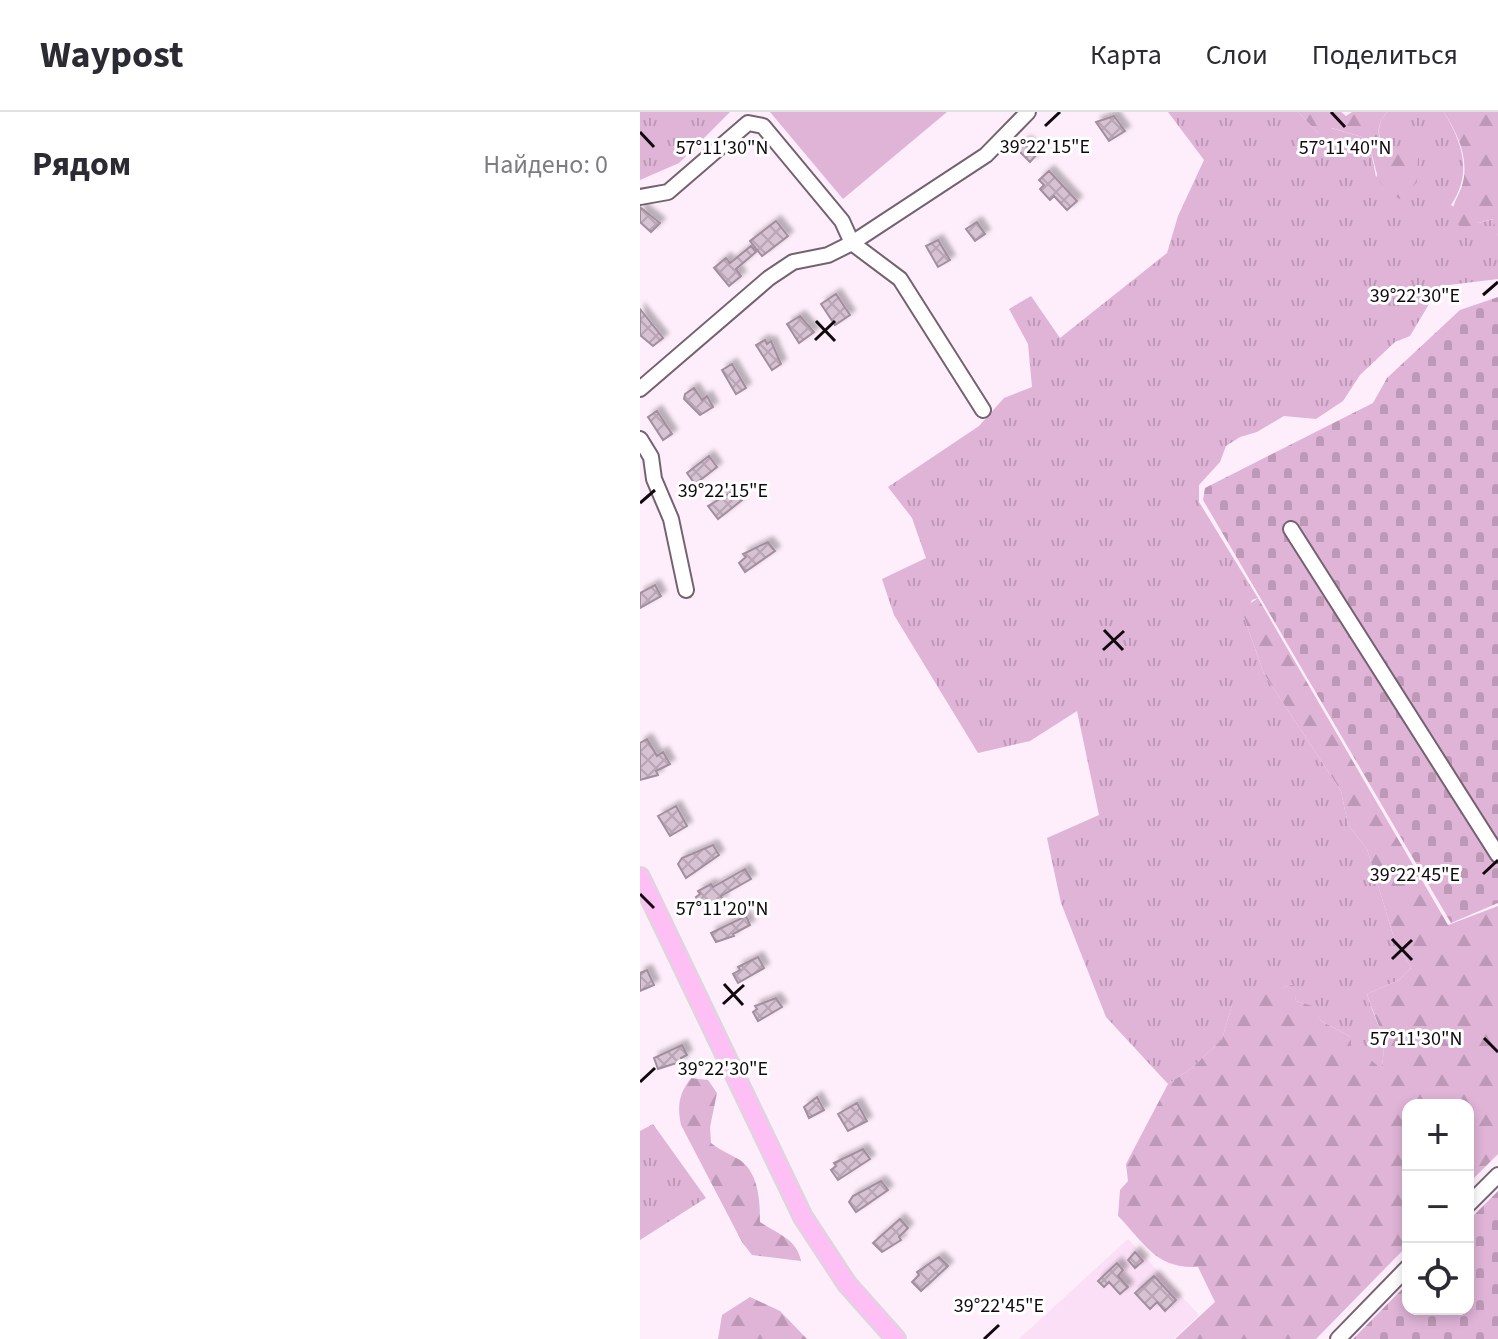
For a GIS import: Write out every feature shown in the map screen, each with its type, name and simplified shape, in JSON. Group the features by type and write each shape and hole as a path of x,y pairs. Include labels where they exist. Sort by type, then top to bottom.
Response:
{"main road":[{"path":"640,877 803,1217 847,1284 896,1339"}],"street":[{"path":"640,389 769,278 793,262 828,255 852,243 986,155 1028,112"},
{"path":"640,197 668,192 748,123 763,126 842,221 852,243 900,279 983,410"},
{"path":"640,439 651,457 654,479 671,519 686,590"},
{"path":"1291,529 1498,855"},
{"path":"1474,1199 1498,1175"},
{"path":"1338,1339 1402,1273"}],"shaded area":[{"path":"1128,1239 1199,1315 1173,1339 1019,1339"}],"green space":[{"path":"640,112 730,112 679,163 640,180"},
{"path":"770,112 947,112 843,199"},
{"path":"1168,112 1298,112 1318,133 1331,128 1362,137 1371,151 1376,177 1397,150 1390,154 1380,139 1379,128 1387,112 1444,112 1460,146 1463,169 1458,193 1451,205 1478,223 1494,219 1498,236 1498,279 1449,285 1435,294 1410,336 1395,342 1360,375 1343,401 1316,419 1284,416 1257,432 1240,437 1226,446 1220,462 1199,485 1199,502 1258,598 1252,600 1244,617 1264,674 1341,791 1348,825 1367,849 1394,938 1411,968 1399,980 1367,994 1382,1039 1381,1070 1351,1055 1351,1037 1321,1021 1312,1006 1296,1001 1293,984 1232,1005 1222,1039 1192,1068 1168,1084 1106,1017 1061,903 1047,838 1099,815 1077,711 1030,741 978,753 894,615 882,579 926,558 912,518 888,487 979,426 1004,398 1032,387 1028,344 1009,309 1031,296 1060,338 1167,253 1178,216 1204,160"},
{"path":"1298,112 1341,112 1346,116 1352,112 1387,112 1379,128 1382,145 1390,154 1402,144 1410,144 1418,158 1417,182 1400,199 1390,193 1378,178 1368,145 1362,137 1332,128 1326,134 1318,133"},
{"path":"1444,112 1498,112 1498,236 1493,219 1478,223 1466,233 1454,217 1454,205 1464,177 1464,159"},
{"path":"1498,297 1498,903 1451,923 1203,500 1205,488 1373,403 1387,378 1460,310"},
{"path":"1258,598 1448,925 1498,906 1498,1154 1474,1178 1474,1099 1402,1099 1402,1251 1316,1339 1175,1339 1215,1302 1198,1267 1171,1264 1161,1259 1118,1216 1120,1190 1128,1181 1126,1164 1168,1084 1192,1068 1222,1039 1232,1005 1243,991 1260,994 1294,984 1296,1001 1313,1006 1321,1021 1351,1037 1351,1055 1368,1057 1381,1069 1382,1039 1367,994 1399,980 1411,968 1394,938 1367,849 1348,825 1341,791 1264,674 1244,617 1248,605"},
{"path":"691,1078 708,1080 717,1093 710,1127 711,1143 746,1166 757,1188 760,1222 791,1242 801,1261 752,1255 742,1242 681,1125 680,1100"},
{"path":"653,1124 706,1198 640,1240 640,1131"},
{"path":"1498,1191 1498,1339 1353,1339 1402,1289 1402,1315 1474,1315 1474,1215"},
{"path":"750,1297 780,1311 807,1339 718,1339 722,1315"}],"building":[{"path":"1114,116 1125,131 1109,141 1096,122"},
{"path":"1026,141 1038,153 1030,162 1017,149"},
{"path":"1049,171 1077,201 1067,210 1054,196 1050,200 1040,189 1044,185 1039,180"},
{"path":"640,207 660,223 651,232 640,222"},
{"path":"776,221 788,236 762,256 750,241"},
{"path":"977,222 985,234 975,241 966,229"},
{"path":"938,240 950,260 938,267 926,246"},
{"path":"751,246 756,252 736,269 741,276 729,286 714,268 726,258 730,263"},
{"path":"836,294 850,315 835,325 821,304"},
{"path":"640,309 663,338 653,346 640,335"},
{"path":"800,316 814,332 799,343 787,324"},
{"path":"765,340 767,344 771,341 781,364 772,370 756,345"},
{"path":"732,364 746,388 736,394 722,370"},
{"path":"694,388 702,400 707,396 713,407 700,415 684,399 685,394"},
{"path":"657,411 672,434 663,440 648,417"},
{"path":"709,456 717,467 695,484 687,473"},
{"path":"735,490 742,500 718,519 708,506"},
{"path":"768,542 775,551 745,572 739,563 746,557 743,554"},
{"path":"655,585 661,596 640,608 640,593"},
{"path":"647,739 657,756 663,752 670,764 656,771 658,775 640,780 640,743"},
{"path":"676,806 687,826 670,836 658,816"},
{"path":"713,845 719,855 686,878 678,864 682,858"},
{"path":"745,869 751,879 721,896 723,900 701,907 696,897 700,894 698,891 711,884 713,887"},
{"path":"746,916 750,925 734,936 716,942 711,933"},
{"path":"758,957 764,968 738,983 733,974 740,970 738,967"},
{"path":"647,970 654,985 640,991 640,973"},
{"path":"776,998 782,1007 758,1021 753,1012 757,1009 755,1006"},
{"path":"682,1045 687,1055 681,1058 683,1061 658,1069 654,1058"},
{"path":"817,1097 824,1110 809,1118 804,1107"},
{"path":"857,1103 867,1121 848,1131 838,1114"},
{"path":"863,1149 870,1159 838,1180 831,1170 836,1166 834,1163"},
{"path":"881,1181 888,1190 856,1212 849,1202 853,1196"},
{"path":"900,1219 908,1228 899,1237 901,1240 882,1252 873,1243"},
{"path":"1135,1252 1143,1261 1135,1268 1128,1260"},
{"path":"939,1257 948,1266 921,1291 912,1282 919,1275 917,1272"},
{"path":"1117,1263 1123,1270 1118,1276 1128,1287 1120,1294 1109,1282 1104,1287 1098,1281"},
{"path":"1154,1276 1176,1300 1165,1311 1157,1302 1150,1309 1135,1293"}]}
